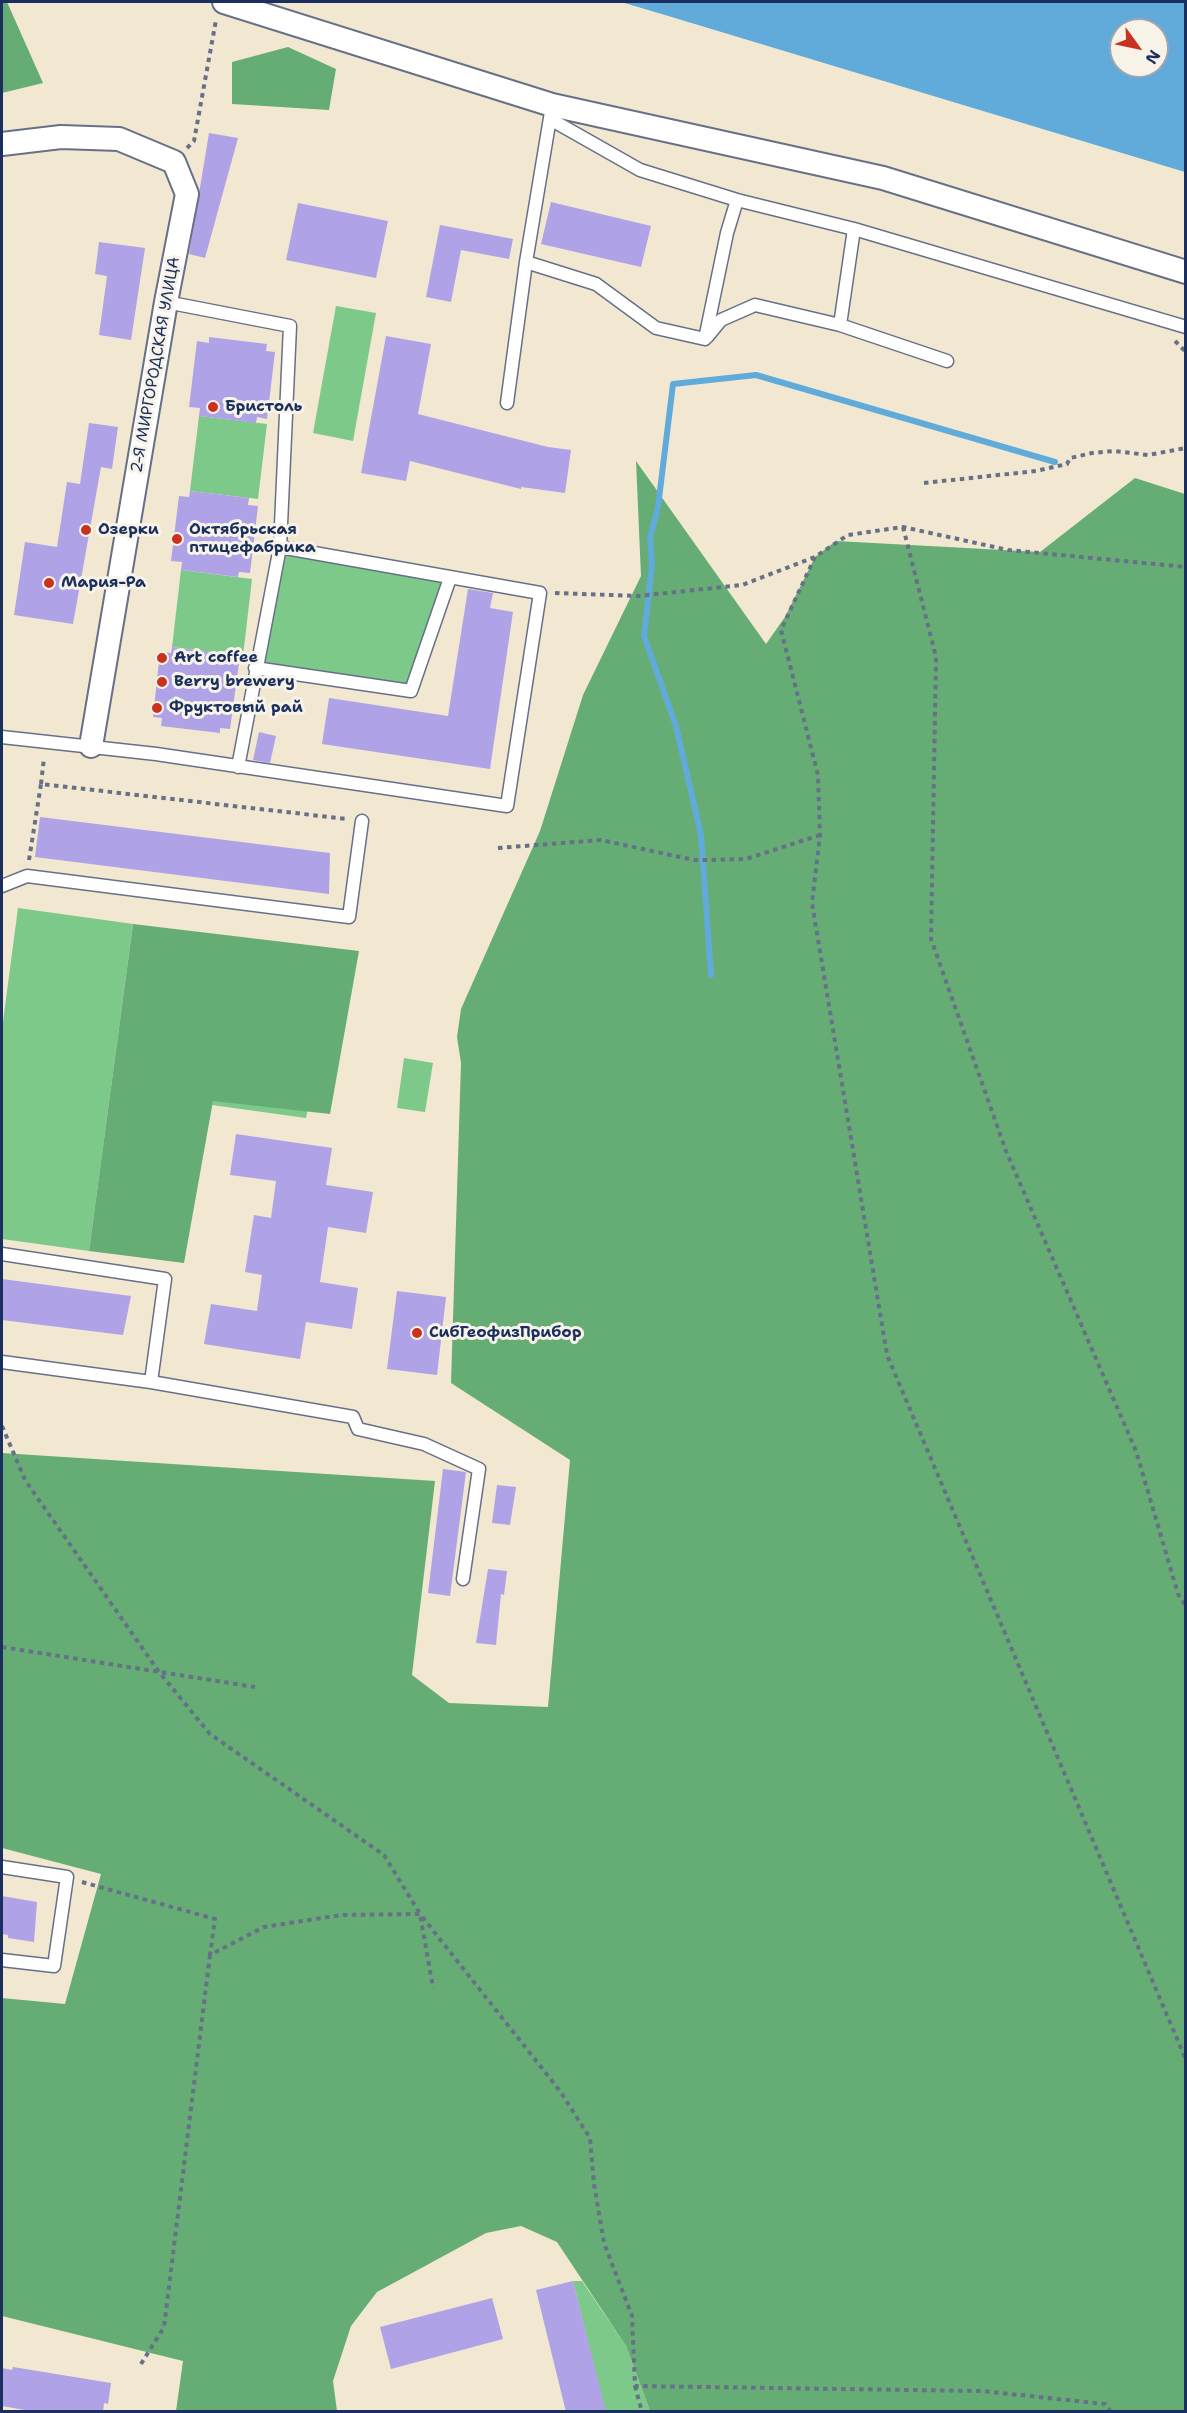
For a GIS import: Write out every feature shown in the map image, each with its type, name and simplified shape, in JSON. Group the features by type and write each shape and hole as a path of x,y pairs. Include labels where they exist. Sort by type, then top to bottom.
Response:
{"street":[{"path":"221,7 551,112 883,178 1185,273"},
{"path":"2,144 61,137 119,139 174,162"},
{"name":"2-Я МИРГОРОДСКАЯ УЛИЦА","path":"91,746 166,302 187,194 174,162"}],"lane":[{"path":"507,403 526,262 551,112 640,170 738,200 854,229 1185,327"},
{"path":"705,339 727,233 738,200"},
{"path":"840,325 854,229"},
{"path":"526,262 596,284 656,328 705,339"},
{"path":"166,302 290,326 280,548 255,668 238,767"},
{"path":"705,339 721,320 755,305 840,325 947,361"},
{"path":"2,737 91,746 507,806 540,593 280,548"},
{"path":"255,668 411,691 450,578"},
{"path":"2,886 27,876 350,917 362,821"},
{"path":"2,1254 165,1279 151,1382"},
{"path":"2,1362 151,1382 353,1417 358,1429 424,1444 479,1469 464,1579"},
{"path":"2,1867 67,1877 54,1966 2,1960"}],"path":[{"path":"174,162 195,141 221,7"},
{"path":"924,483 1036,471 1067,464 1070,458 1092,453 1114,451 1148,455 1185,448"},
{"path":"903,527 936,657 931,939 1006,1151 1136,1451 1178,1594 1185,1606"},
{"path":"540,593 638,596 742,585 815,557 848,535 903,527 1008,550 1185,567"},
{"path":"815,557 781,630 818,775 820,835 812,903 887,1355 1185,2060"},
{"path":"27,876 46,742"},
{"path":"41,784 362,821"},
{"path":"498,849 601,840 694,860 709,861 746,859 820,835"},
{"path":"2,1426 26,1480 159,1672 210,1734 384,1855 420,1914 560,2091 590,2138 594,2184 604,2243 633,2316 635,2386 642,2412"},
{"path":"2,1647 255,1687"},
{"path":"67,1877 215,1919 164,2327 141,2364"},
{"path":"210,1955 264,1927 341,1915 420,1914"},
{"path":"420,1914 433,1988"},
{"path":"635,2386 982,2391 1105,2404 1111,2412"}],"green space":[{"path":"2,2 7,2 43,83 2,93"},
{"path":"288,47 336,69 329,110 232,104 232,62"},
{"path":"336,306 376,313 353,441 313,433"},
{"path":"199,416 267,424 258,499 190,491"},
{"path":"636,461 766,644 785,617 815,557 836,541 1040,552 1135,478 1185,494 1185,2411 650,2411 626,2346 557,2242 521,2226 486,2233 377,2292 351,2326 333,2381 337,2411 176,2411 183,2361 2,2316 2,1998 65,2004 101,1874 2,1848 2,1453 435,1481 412,1675 449,1703 548,1707 570,1460 451,1383 461,1063 457,1037 461,1009 540,831 583,695 641,576"},
{"path":"280,547 450,578 411,691 255,668"},
{"path":"181,570 252,579 243,656 172,647"},
{"path":"18,908 133,924 89,1251 2,1239 2,1029"},
{"path":"133,924 359,951 330,1114 213,1101 184,1263 89,1251"},
{"path":"404,1058 433,1063 425,1112 397,1108"},
{"path":"218,1074 312,1088 306,1118 212,1105"},
{"path":"573,2281 582,2281 626,2346 650,2411 605,2411"}],"water":[{"path":"621,2 1185,2 1185,172"}],"building":[{"path":"209,133 238,138 205,258 189,254"},
{"path":"551,202 651,226 641,267 541,244"},
{"path":"298,203 388,221 376,278 286,260"},
{"path":"440,225 513,239 509,259 461,250 451,302 426,297"},
{"path":"99,242 145,248 131,340 99,335 107,276 95,274"},
{"path":"386,336 431,344 418,414 548,447 571,450 565,493 521,487 521,489 410,461 406,481 361,473"},
{"path":"209,337 267,344 266,351 275,352 267,419 257,417 256,423 199,416 200,408 189,407 197,341 209,343"},
{"path":"89,423 118,427 112,469 101,467 73,624 14,615 25,542 57,547 67,482 80,484"},
{"path":"190,491 249,498 248,505 258,506 250,573 239,572 238,577 181,570 182,562 171,561 179,496 189,497"},
{"path":"468,589 493,593 490,608 513,612 490,769 322,744 329,698 448,716"},
{"path":"172,647 230,654 229,661 239,663 230,729 220,728 220,733 161,726 162,718 153,717 160,652 171,653"},
{"path":"259,732 276,736 270,763 253,760"},
{"path":"40,817 330,853 329,894 35,857"},
{"path":"236,1134 332,1148 326,1185 373,1192 366,1233 328,1227 320,1282 358,1288 352,1329 306,1322 300,1359 204,1344 211,1304 257,1311 262,1275 245,1272 254,1215 271,1218 276,1181 230,1175"},
{"path":"2,1279 131,1296 123,1335 2,1320"},
{"name":"СибГеофизПрибор","path":"397,1291 446,1297 437,1375 387,1369"},
{"path":"443,1469 466,1472 450,1596 428,1593"},
{"path":"497,1485 516,1487 510,1525 492,1523"},
{"path":"488,1569 507,1571 504,1595 501,1594 496,1645 476,1643"},
{"path":"2,1896 37,1902 34,1942 8,1938 8,1935 2,1934"},
{"path":"573,2281 606,2412 566,2412 536,2290"},
{"path":"492,2298 503,2339 391,2369 380,2327"},
{"path":"13,2367 111,2383 108,2404 104,2403 103,2412 36,2412 2,2406 2,2368 12,2370"}],"waterway":[{"path":"711,975 701,835 676,726 644,636 652,565 650,538 658,507 673,384 756,375 1055,462"}],"place":[{"name":"Бристоль","path":"213,407"},
{"name":"Озерки","path":"86,530"},
{"name":"Октябрьская птицефабрика","path":"177,539"},
{"name":"Мария-Ра","path":"49,583"},
{"name":"Art coffee","path":"162,658"},
{"name":"Berry brewery","path":"162,682"},
{"name":"Фруктовый рай","path":"157,708"},
{"name":"СибГеофизПрибор","path":"417,1333"}]}
